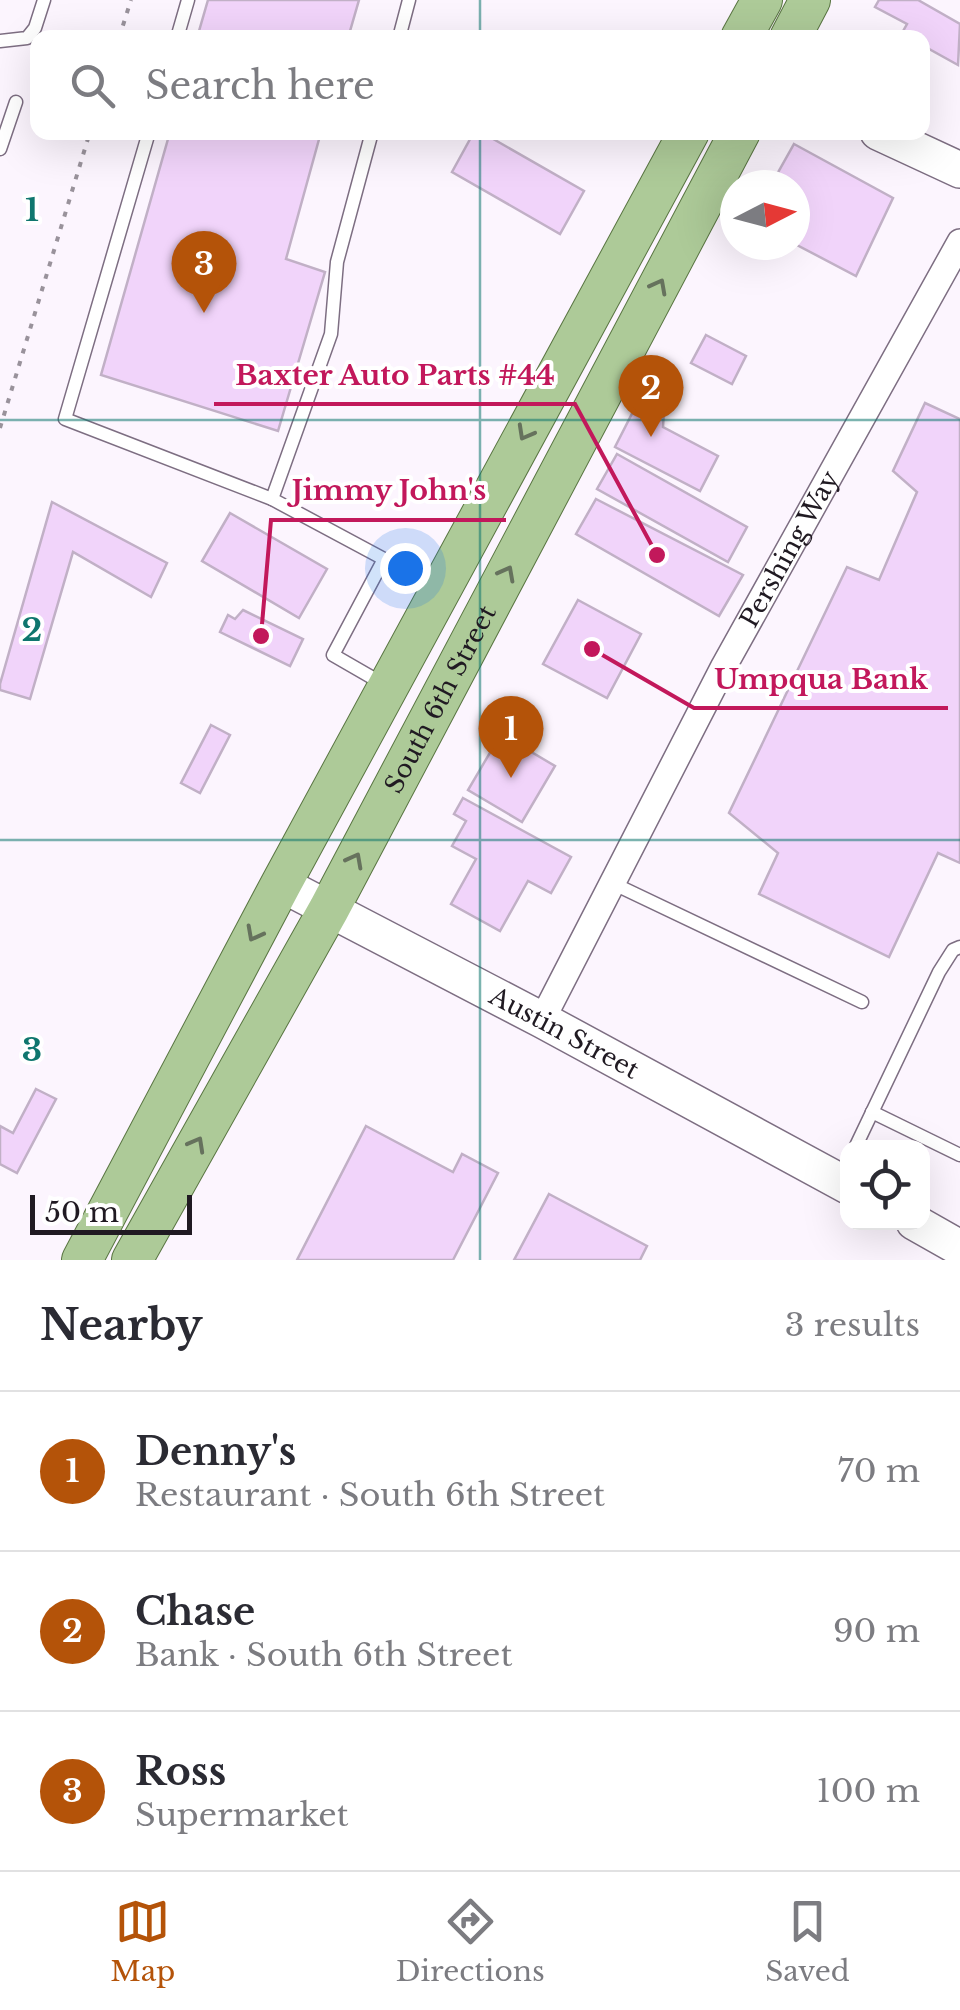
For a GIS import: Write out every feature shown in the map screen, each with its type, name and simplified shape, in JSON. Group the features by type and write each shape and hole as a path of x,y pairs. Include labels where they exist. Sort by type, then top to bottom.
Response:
{"main road":[{"path":"745,30 762,0"},
{"path":"794,30 810,0"},
{"name":"South 6th Street","path":"82,1260 280,884 685,140"},
{"name":"South 6th Street","path":"132,1260 330,909 736,140"}],"street":[{"path":"895,140 960,170"},
{"name":"Pershing Way","path":"542,1020 724,666 960,242"},
{"name":"Austin Street","path":"280,884 840,1178"},
{"path":"928,1230 960,1248"}],"lane":[{"path":"179,30 188,0"},
{"path":"400,30 409,0"},
{"path":"33,30 41,2"},
{"path":"0,41 26,38 30,34"},
{"path":"0,149 16,102"},
{"path":"147,140 65,419 272,499 384,559 333,655 388,686"},
{"path":"272,499 332,334 337,262 370,140"},
{"path":"612,883 862,1002"},
{"path":"859,1140 939,972 953,950 960,947"},
{"path":"872,1112 960,1155"}],"path":[{"path":"122,30 131,0"},
{"path":"0,428 88,140"}],"building":[{"path":"208,0 359,0 350,30 199,30"},
{"path":"879,0 918,0 960,24 958,65 930,49 930,30 904,30 907,24 875,7"},
{"path":"168,140 319,140 286,259 325,272 278,431 101,375"},
{"path":"470,140 495,140 584,191 560,234 452,172"},
{"path":"794,144 893,198 856,276 810,252 810,170 779,170"},
{"path":"706,335 746,356 732,384 691,363"},
{"path":"640,398 664,411 663,427 718,456 700,491 615,447"},
{"path":"925,403 960,419 960,863 938,853 889,957 759,894 778,853 729,813 847,567 879,580 917,492 893,471"},
{"path":"617,454 747,527 728,562 597,489"},
{"path":"596,499 743,575 719,616 576,534"},
{"path":"52,502 167,563 151,597 73,552 30,699 0,690 0,684"},
{"path":"230,513 327,569 299,618 202,561"},
{"path":"578,600 641,634 607,698 543,664"},
{"path":"243,610 303,639 290,666 220,632 228,615 235,619"},
{"path":"211,725 230,735 200,793 181,783"},
{"path":"501,734 555,766 522,822 468,790"},
{"path":"463,798 571,857 551,893 528,881 500,931 451,904 476,859 452,846 466,821 454,814"},
{"path":"36,1089 56,1099 17,1173 0,1164 0,1126 13,1133"},
{"path":"366,1126 453,1172 462,1154 498,1173 453,1260 297,1260"},
{"path":"549,1194 647,1246 640,1260 514,1260"}],"place":[{"name":"Ross","path":"204,313"},
{"name":"Chase","path":"651,437"},
{"name":"Baxter Auto Parts #44","path":"657,555"},
{"name":"Jimmy John's","path":"261,636"},
{"name":"Umpqua Bank","path":"592,649"},
{"name":"Denny's","path":"511,778"}]}
